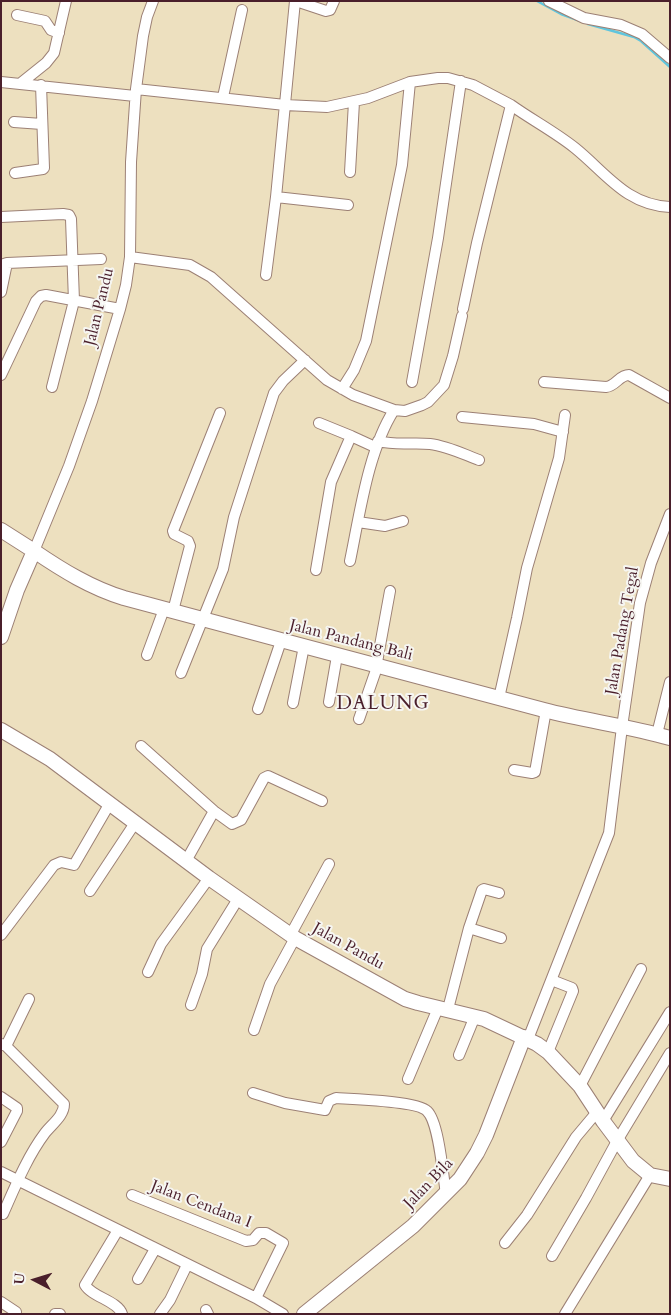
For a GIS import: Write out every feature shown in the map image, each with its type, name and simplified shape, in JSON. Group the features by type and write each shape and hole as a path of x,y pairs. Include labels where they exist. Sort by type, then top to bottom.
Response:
{"street":[{"path":"21,83 50,59 56,49 66,1"},
{"name":"Jalan Pandu","path":"1,637 32,550 68,466 92,401 120,310 130,257 131,162 136,92 143,36 153,1"},
{"path":"266,276 296,1 330,10 334,1"},
{"path":"549,1 584,18 621,25 642,34 670,58"},
{"path":"223,97 242,10"},
{"path":"18,15 45,21 51,30 59,34"},
{"path":"1,82 223,97 285,105 327,107 354,102 390,91 410,82 438,78 461,81 484,89 511,105 575,148 609,180 630,194 650,205 670,207"},
{"path":"412,382 438,238 461,81"},
{"path":"342,388 354,370 366,341 402,165 410,82"},
{"path":"15,173 44,168 41,85"},
{"path":"350,172 354,102"},
{"path":"130,257 194,266 211,277 327,380 362,399 394,410 405,411 422,405 428,402 444,384 453,356 477,243 511,105"},
{"path":"14,122 42,124"},
{"path":"276,197 348,205"},
{"path":"1,217 63,214 69,215 71,219 74,300 52,387"},
{"path":"1,292 4,264 100,259"},
{"path":"1,375 38,298 46,295 120,310"},
{"path":"181,674 226,560 234,517 274,393 283,381 305,360"},
{"path":"544,382 606,387 613,385 624,375 629,375 670,398"},
{"path":"350,561 377,444 385,424 394,410"},
{"path":"147,655 168,610 190,548 190,542 174,534 174,531 220,413"},
{"path":"499,698 518,618 527,568 559,458 565,415"},
{"path":"462,417 534,424 563,432"},
{"path":"319,423 377,444 440,445 479,460"},
{"path":"316,570 331,482 351,436"},
{"name":"Jalan Padang Tegal","path":"526,1038 606,843 612,816 622,727 640,603 651,563 670,514"},
{"path":"358,522 385,526 403,521"},
{"name":"Jalan Pandang Bali","path":"1,530 76,578 110,594 499,698 663,736"},
{"path":"359,718 375,672 390,591"},
{"path":"258,709 282,641"},
{"path":"293,703 304,646"},
{"path":"328,702 338,656"},
{"path":"663,736 670,682"},
{"path":"514,770 535,772 546,710"},
{"name":"Jalan Pandu","path":"2,735 50,759 209,878 293,936 405,999 475,1016 526,1038 548,1052 580,1086 632,1161 650,1176"},
{"path":"141,746 214,812 230,823 238,822 264,778 268,776 322,801"},
{"path":"1,935 54,865 61,862 74,865 110,803"},
{"path":"186,861 214,812"},
{"path":"90,890 135,823"},
{"path":"254,1030 270,984 329,864"},
{"path":"148,972 161,944 209,878"},
{"path":"408,1079 443,1009 482,890 499,893"},
{"path":"190,1006 202,974 206,949 238,899"},
{"path":"469,928 501,938"},
{"path":"580,1086 641,969"},
{"path":"548,1052 573,991 572,988 554,981"},
{"path":"3,1214 18,1181 44,1134 62,1113 64,1104 4,1045 29,999"},
{"path":"505,1243 527,1215 576,1137 600,1116 670,1012"},
{"path":"459,1055 475,1016"},
{"name":"Jalan Bila","path":"304,1314 413,1226 460,1179 486,1135 526,1038"},
{"path":"552,1256 617,1141 670,1053"},
{"path":"253,1093 285,1103 325,1110 329,1100 336,1098 400,1103 423,1108 429,1112 434,1127 446,1194"},
{"path":"1,1097 17,1108 1,1142"},
{"path":"1,1172 256,1298 283,1314"},
{"path":"565,1314 650,1176 670,1179"},
{"name":"Jalan Cendana I","path":"132,1195 246,1241 253,1240 258,1233 266,1233 282,1243 256,1298"},
{"path":"118,1230 85,1285 119,1308 122,1314"},
{"path":"138,1279 155,1249"},
{"path":"160,1314 170,1300 187,1265"},
{"path":"1,1302 16,1312"},
{"path":"55,1314 60,1314"}],"waterway":[{"path":"537,1 561,14 583,22"},
{"path":"588,24 634,37 670,67"}],"district":[{"name":"DALUNG","path":"383,705"}]}
